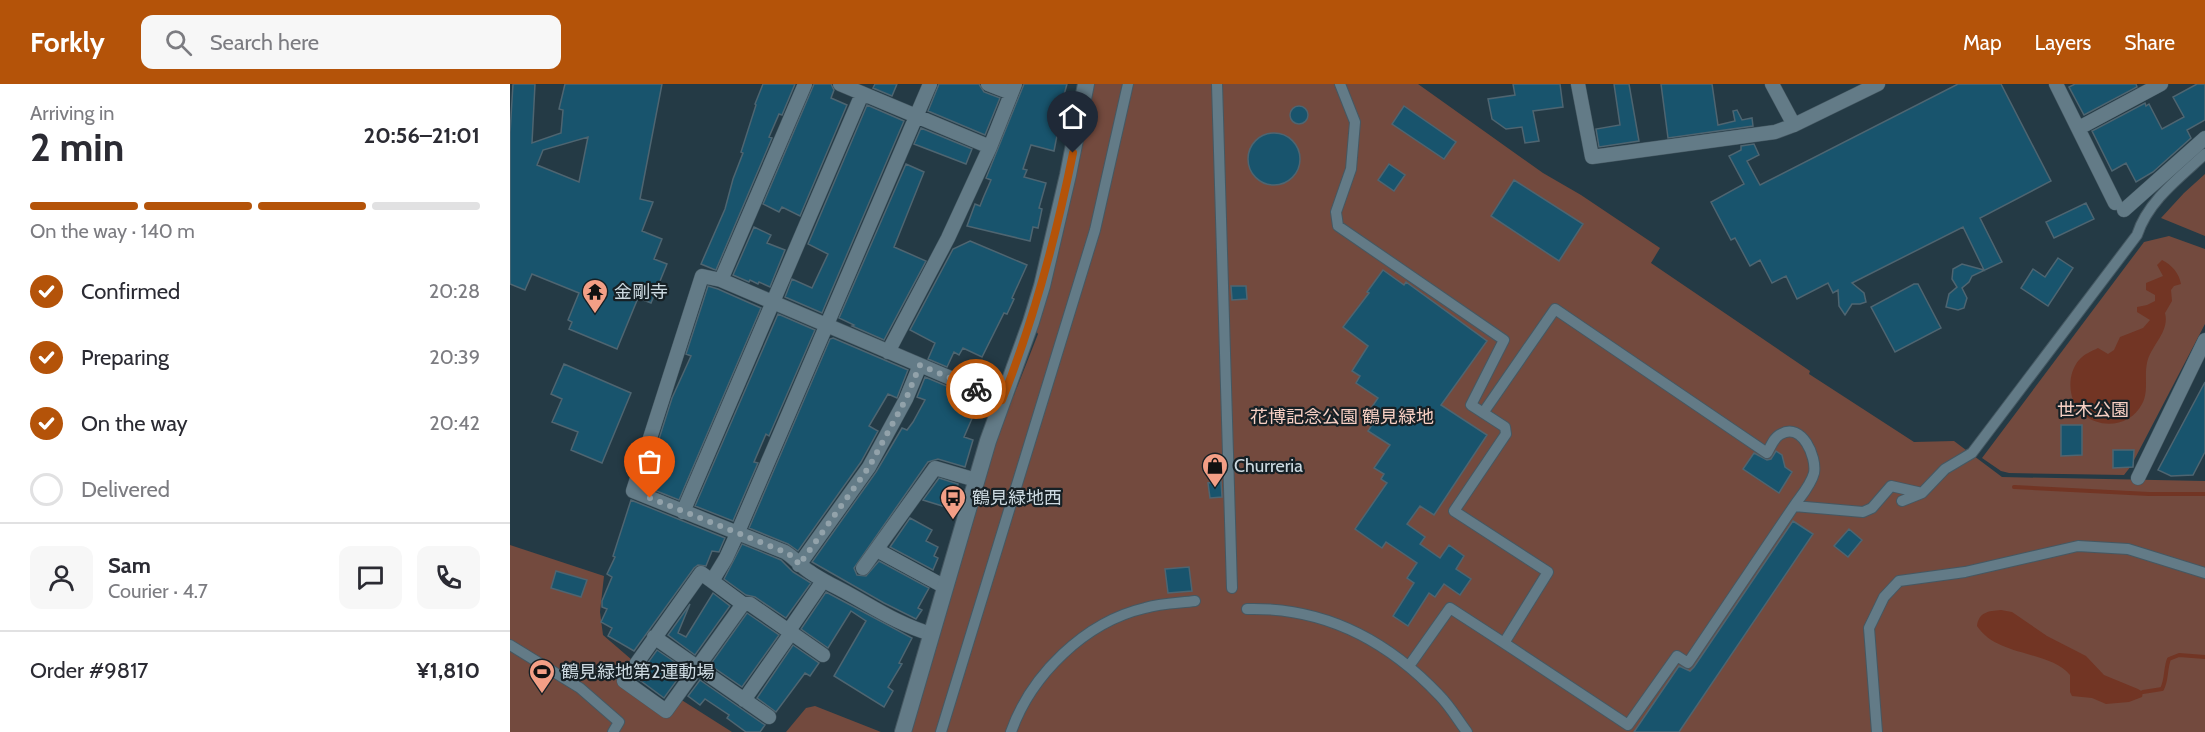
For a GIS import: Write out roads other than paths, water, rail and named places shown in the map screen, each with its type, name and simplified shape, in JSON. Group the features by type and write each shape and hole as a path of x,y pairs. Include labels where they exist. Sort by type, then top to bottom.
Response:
{"street":[{"path":"721,280 805,84"},
{"path":"840,84 990,147"},
{"path":"712,581 737,534 930,84"},
{"path":"888,352 941,252 990,147 1013,89 988,84"},
{"path":"903,732 976,480 1042,286 1086,84"},
{"path":"941,732 1095,230 1128,84"},
{"path":"1217,84 1232,588"},
{"path":"1340,84 1355,122 1351,169 1336,212 1338,226 1504,340 1471,405 1505,428 1506,434 1454,511 1548,572 1504,643"},
{"path":"1578,84 1592,157 1775,132 1878,84"},
{"path":"1772,84 1794,125"},
{"path":"2056,84 2119,206 2205,138"},
{"path":"2079,128 2161,84"},
{"path":"683,512 862,94"},
{"path":"1902,501 1922,494 1945,469 1972,453 2137,235 2142,220 2163,192 2205,154"},
{"path":"931,634 882,615 823,581 799,565 795,558 785,552 633,491 702,276 721,280 1002,400"},
{"path":"1409,666 1450,608 1628,725 1677,656 1688,663 1794,506 1810,481 1815,466 1811,450 1799,436 1791,431 1777,437 1767,453 1555,309 1483,413"},
{"path":"2138,478 2205,340"},
{"path":"799,565 869,467 906,399 920,365"},
{"path":"2192,367 2205,374"},
{"path":"863,568 934,468 976,480"},
{"path":"1794,506 1859,512 1872,508 1891,486 1922,494"},
{"path":"1876,732 1869,628 1884,597 1899,581 1965,572 2078,546 2128,549 2205,573"},
{"path":"877,550 945,587"},
{"path":"743,604 666,711 624,681 701,573 743,604 750,604 823,655"},
{"path":"744,700 791,633 792,626 823,581"},
{"path":"1011,732 1026,698 1052,665 1083,637 1114,619 1145,608 1195,601"},
{"path":"1247,609 1271,609 1314,615 1370,638 1409,666 1441,697 1467,732"},
{"path":"654,637 769,717"},
{"path":"510,645 580,688 619,722 613,732"}],"waterway":[{"path":"2014,487 2149,494 2205,494"},
{"path":"2143,692 2162,689 2169,659 2179,655 2205,657"}],"place":[{"name":"金剛寺","path":"595,315"},
{"name":"Churreria","path":"1215,489"},
{"name":"鶴見緑地西","path":"953,521"},
{"name":"鶴見緑地第2運動場","path":"542,695"}],"park label":[{"name":"世木公園","path":"2093,410"},
{"name":"花博記念公園 鶴見緑地","path":"1342,417"}]}
